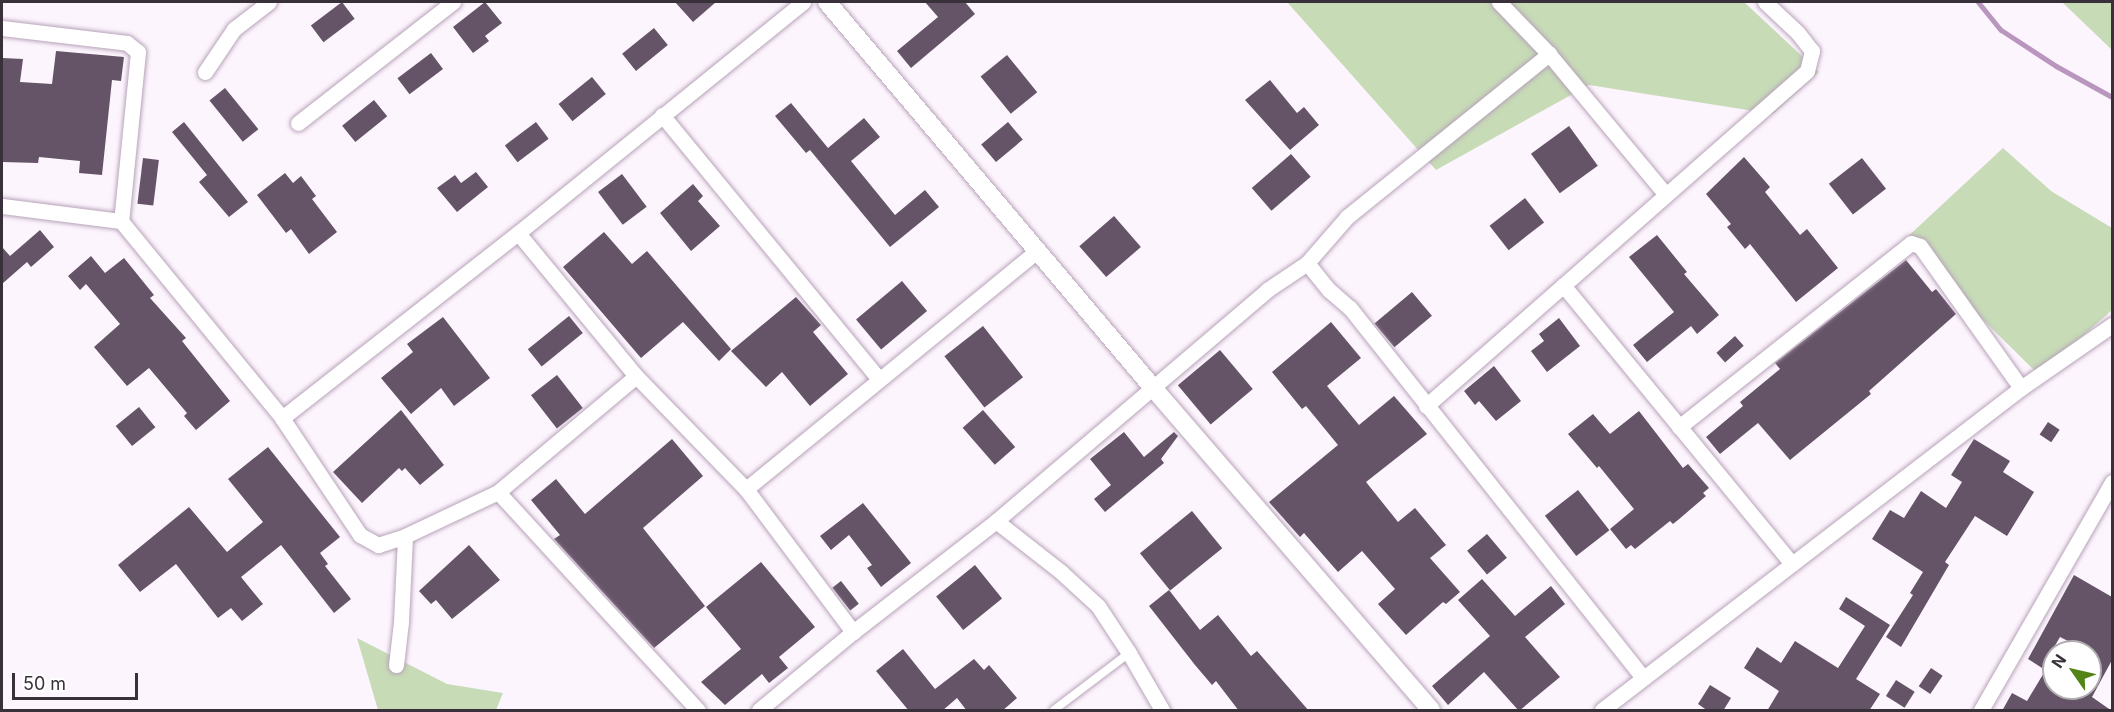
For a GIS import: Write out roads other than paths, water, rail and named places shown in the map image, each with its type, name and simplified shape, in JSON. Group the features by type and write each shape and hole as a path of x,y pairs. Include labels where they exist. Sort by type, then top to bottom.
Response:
{"street":[{"path":"206,72 234,29 269,2"},
{"path":"297,123 453,2"},
{"path":"282,418 518,233 803,2"},
{"path":"827,2 1154,389 1431,711"},
{"path":"1499,2 1549,54 1666,195"},
{"path":"1426,406 1807,71 1812,51 1797,32 1765,2"},
{"path":"2,28 127,43 138,52 120,221"},
{"path":"759,711 853,633 996,521 1154,389 1267,290 1307,263 1347,217 1549,54"},
{"path":"662,115 879,379"},
{"path":"2,206 120,221 282,418 360,535 378,545 405,536 498,492 636,376"},
{"path":"518,233 636,376 746,489 853,633"},
{"path":"1679,427 1911,243 1920,246 2021,387"},
{"path":"746,489 1037,251"},
{"path":"1307,263 1329,290 1350,308 1643,678"},
{"path":"1563,285 1792,564"},
{"path":"1602,711 2021,387 2112,326"},
{"path":"1981,711 2112,482"},
{"path":"498,492 698,711"},
{"path":"996,521 1061,572 1098,606 1130,653 1162,711"},
{"path":"396,665 401,622 405,536"}],"lane":[{"path":"1054,711 1130,653"}],"waterway":[{"path":"1978,2 2001,30 2056,66 2112,97"}]}
